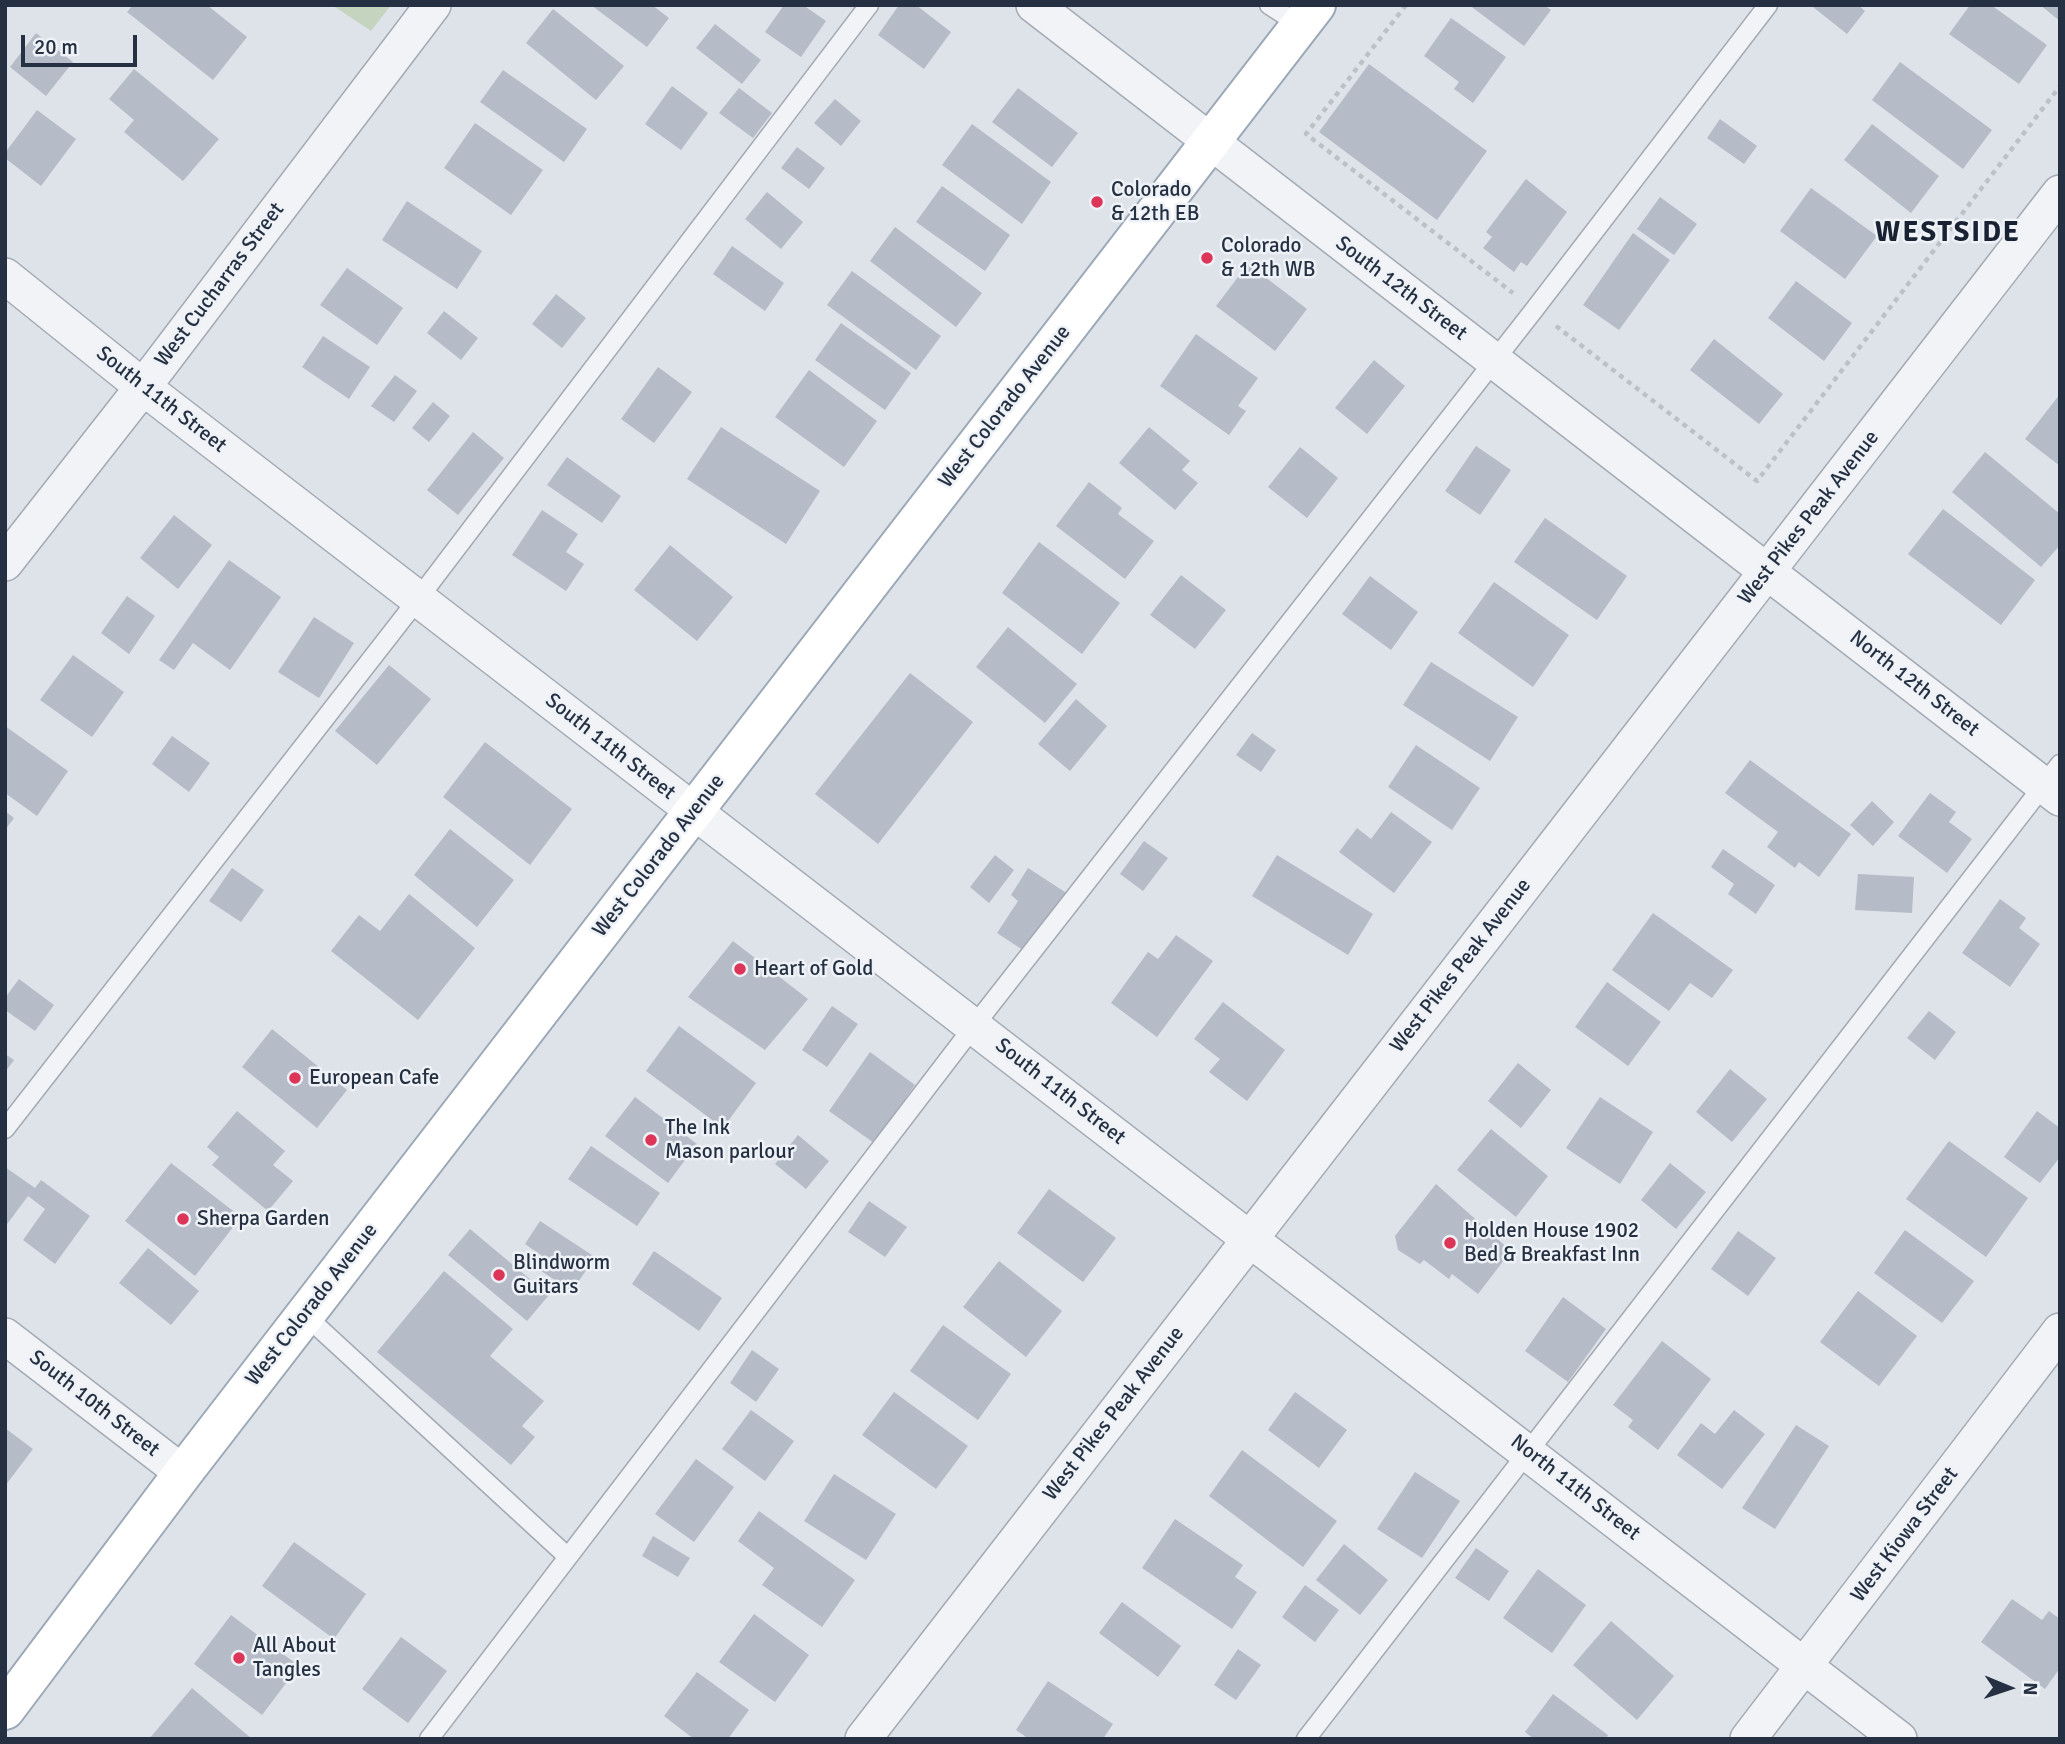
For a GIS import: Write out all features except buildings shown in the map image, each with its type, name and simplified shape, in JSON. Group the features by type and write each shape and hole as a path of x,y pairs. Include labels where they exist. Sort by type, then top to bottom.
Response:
{"main road":[{"name":"West Colorado Avenue","path":"5,1710 183,1472 1209,142 1295,12"}],"street":[{"name":"West Cucharras Street","path":"5,563 143,387 433,5"},
{"name":"South 12th Street","path":"1034,5 1768,571"},
{"name":"West Pikes Peak Avenue","path":"863,1739 2060,193"},
{"name":"South 11th Street","path":"5,276 143,387 1250,1239"},
{"name":"North 12th Street","path":"1768,571 2054,783"},
{"name":"North 11th Street","path":"1250,1239 1530,1452 1899,1739"},
{"name":"West Kiowa Street","path":"1748,1739 2060,1331"},
{"name":"South 10th Street","path":"5,1336 183,1472"}],"lane":[{"path":"5,1129 418,598 869,5"},
{"path":"429,1739 974,1026 1534,310 1768,5"},
{"path":"1306,1739 2054,783"},
{"path":"305,1315 568,1557"}],"path":[{"path":"1406,5 1306,134 1757,481 2060,86"}],"green space":[{"path":"332,5 391,5 371,31"}],"place":[{"name":"Colorado & 12th EB","path":"1097,202"},
{"name":"Colorado & 12th WB","path":"1207,258"},
{"name":"Heart of Gold","path":"740,969"},
{"name":"European Cafe","path":"295,1078"},
{"name":"The Ink Mason parlour","path":"651,1140"},
{"name":"Sherpa Garden","path":"183,1219"},
{"name":"Holden House 1902 Bed & Breakfast Inn","path":"1450,1243"},
{"name":"Blindworm Guitars","path":"499,1275"},
{"name":"All About Tangles","path":"239,1658"}],"district":[{"name":"WESTSIDE","path":"1948,234"}]}
